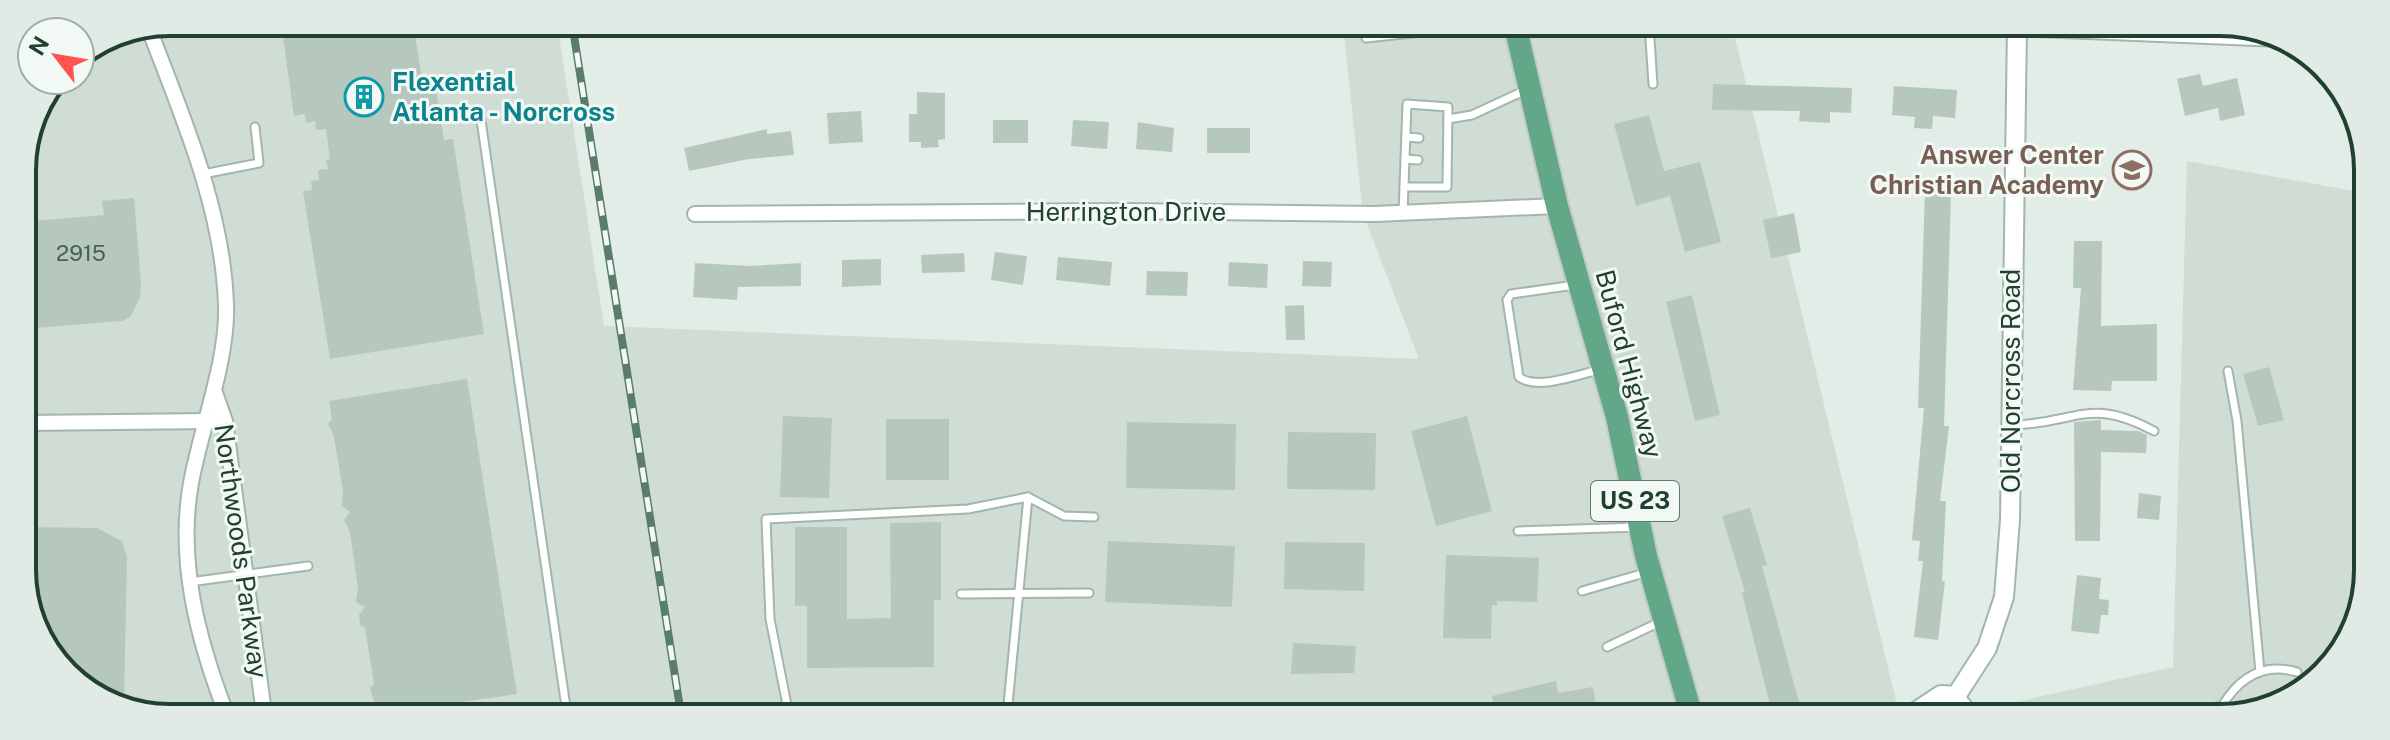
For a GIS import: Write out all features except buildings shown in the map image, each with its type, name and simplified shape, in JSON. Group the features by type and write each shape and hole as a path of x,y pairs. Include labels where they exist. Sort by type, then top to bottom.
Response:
{"main road":[{"name":"Buford Highway","path":"1518,36 1557,206 1604,369 1651,572 1688,704"}],"street":[{"name":"Old Norcross Road","path":"1956,704 1956,696 1987,648 2004,597 2010,520 2017,36"},
{"path":"2214,36 2238,37"},
{"name":"Northwoods Parkway","path":"152,38 203,174 219,245 227,307 214,390 190,485 188,582 210,672 222,704"},
{"name":"Herrington Drive","path":"695,214 1403,213 1557,206"},
{"name":"Northwoods Parkway","path":"214,390 225,421 263,704"},
{"path":"36,423 225,421"},
{"path":"1928,704 1941,695 1956,696 1963,704"}],"lane":[{"path":"1366,38 1385,36"},
{"path":"1650,36 1653,84"},
{"path":"1448,119 1472,115 1530,88"},
{"path":"1403,213 1407,104 1448,107 1447,187 1404,187"},
{"path":"481,120 566,704"},
{"path":"203,174 259,163 255,127"},
{"path":"1406,137 1419,138"},
{"path":"1436,139 1448,139"},
{"path":"1405,159 1418,160"},
{"path":"1436,162 1448,163"},
{"path":"1580,284 1511,294 1507,300 1515,363 1519,377 1525,381 1541,382 1604,369"},
{"path":"2228,371 2237,421 2260,672"},
{"path":"2010,425 2047,424 2097,410 2130,418 2154,431"},
{"path":"1008,704 1028,497"},
{"path":"787,704 770,619 766,519 968,509 1028,497 1064,516 1094,517"},
{"path":"1518,531 1640,527"},
{"path":"188,582 244,577 308,566"},
{"path":"1582,591 1651,572"},
{"path":"961,594 1089,593"},
{"path":"1607,647 1664,620"},
{"path":"2223,704 2235,685 2260,672 2279,667 2297,672"}],"shaded area":[{"path":"170,36 559,36 604,326 1419,359 1363,214 1344,36 1734,36 1897,704 170,704 135,699 95,681 69,658 50,629 39,596 36,570 36,161 50,111 59,96 96,96 96,59 127,43 144,39"},
{"path":"2187,161 2354,191 2354,570 2349,605 2336,637 2308,671 2272,694 2255,699 2229,704 2006,704 2173,667"}],"railway":[{"path":"574,36 679,704"}],"place":[{"name":"Flexential Atlanta - Norcross","path":"364,97"},
{"name":"Answer Center Christian Academy","path":"2132,170"}]}
